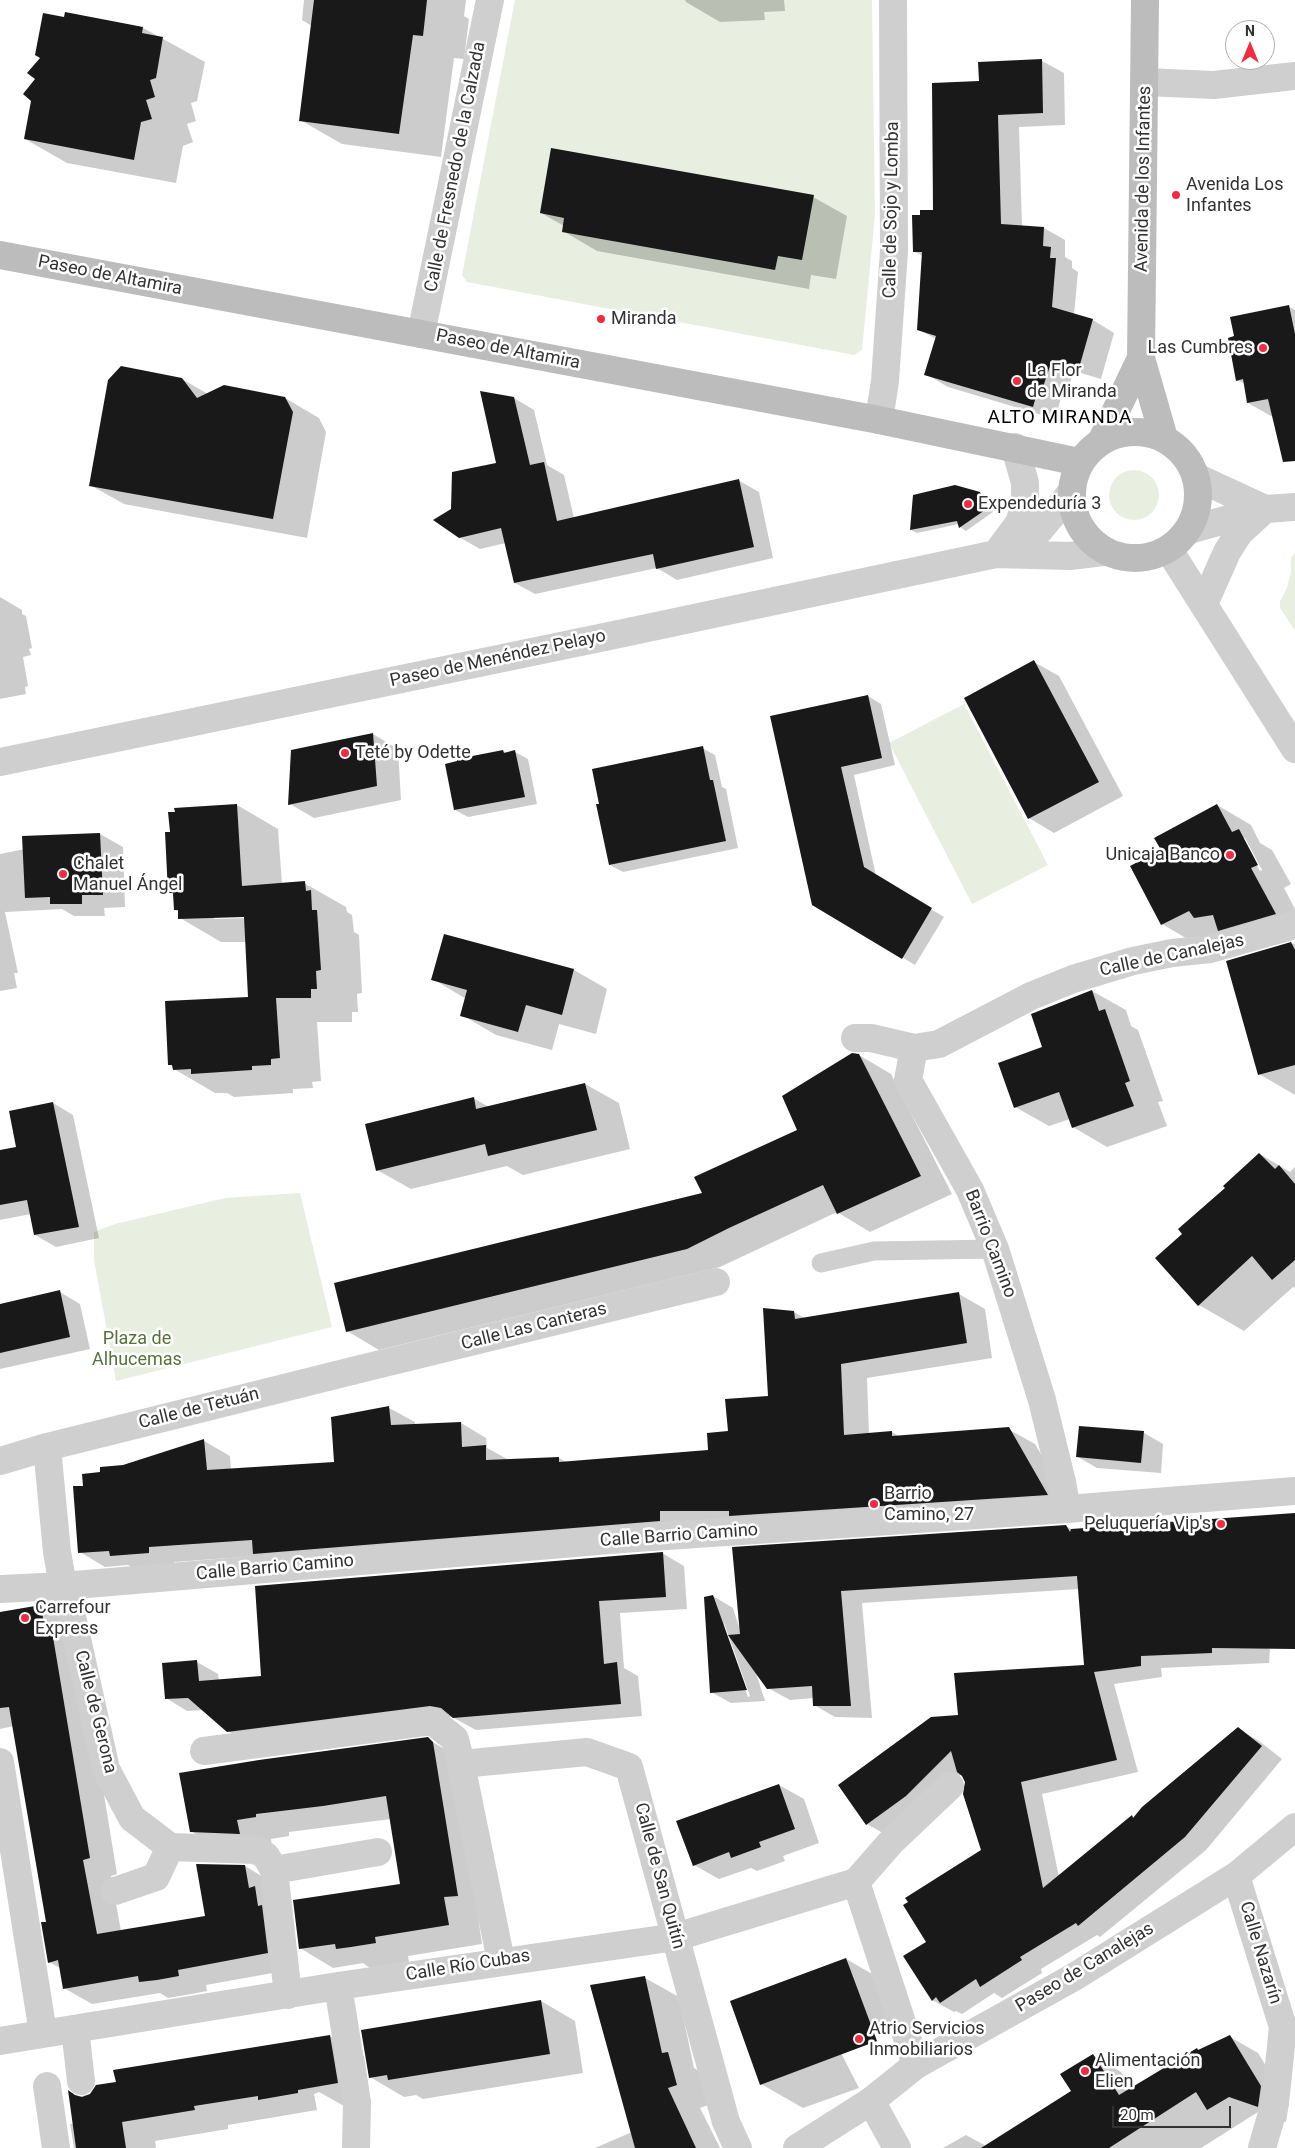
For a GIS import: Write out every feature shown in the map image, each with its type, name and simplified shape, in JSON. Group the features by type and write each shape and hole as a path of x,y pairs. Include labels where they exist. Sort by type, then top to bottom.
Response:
{"main road":[{"name":"Avenida de los Infantes","path":"1145,0 1141,358 1164,438"},
{"name":"Paseo de Altamira","path":"0,255 878,420 1016,447 1079,462"},
{"name":"Avenida de los Infantes","path":"1102,440 1141,358"},
{"path":"1136,430 1164,438 1182,452 1196,477 1198,506 1189,530 1169,550 1136,560 1103,552 1078,525 1070,495 1079,462 1102,440 1136,430"}],"street":[{"name":"Calle de Fresnedo de la Calzada","path":"421,334 490,0"},
{"name":"Calle de Sojo y Lomba","path":"878,420 885,382 894,251 893,0"},
{"path":"1145,82 1214,85 1295,76"},
{"path":"996,554 1019,523 1025,505 1025,483 1016,447"},
{"path":"1196,477 1265,509"},
{"name":"Paseo de Menéndez Pelayo","path":"996,554 1037,533 1070,495"},
{"path":"1189,530 1265,509 1295,507"},
{"path":"1204,604 1227,552 1239,533 1265,509"},
{"path":"1169,550 1295,749"},
{"name":"Paseo de Menéndez Pelayo","path":"0,762 996,554 1070,556 1103,552"},
{"name":"Calle de Canalejas","path":"914,1048 939,1044 1031,996 1073,979 1133,961 1210,950 1295,925"},
{"path":"855,1038 871,1038 914,1048"},
{"name":"Barrio Camino","path":"914,1048 908,1080 970,1190 995,1249 1042,1400 1067,1509"},
{"name":"Calle Las Canteras","path":"352,1370 716,1282"},
{"name":"Calle de Tetuán","path":"0,1461 47,1447 352,1370"},
{"path":"0,1589 63,1586 47,1447"},
{"name":"Calle Barrio Camino","path":"63,1586 613,1540 1067,1509 1295,1490"},
{"name":"Calle de Gerona","path":"63,1586 69,1603 106,1769 132,1818 170,1847"},
{"path":"204,1750 432,1721 455,1739 462,1764 502,1961"},
{"name":"Calle de San Quitín","path":"462,1764 587,1752 629,1767 726,2122 738,2148"},
{"path":"0,1762 43,2033"},
{"path":"916,2065 856,1882 892,1841 950,1786"},
{"name":"Paseo de Canalejas","path":"797,2148 871,2101 916,2065 1074,1977 1236,1876 1295,1827"},
{"path":"115,1891 156,1877 170,1847 256,1850 266,1856 274,1870 288,1996"},
{"path":"274,1870 378,1852"},
{"name":"Calle Nazarín","path":"1236,1876 1283,2027 1275,2103 1262,2148"},
{"name":"Calle Río Cubas","path":"0,2041 288,1996 338,1986 676,1937 856,1882"},
{"path":"338,1986 357,2104 356,2148"},
{"path":"75,2029 81,2081"},
{"path":"47,2086 56,2148"},
{"path":"871,2101 897,2148"}],"lane":[{"path":"821,1263 874,1251 995,1249"}],"green space":[{"path":"515,0 872,0 875,215 862,350 854,355 467,282 462,275"},
{"path":"1134,470 1148,474 1155,481 1159,495 1155,509 1148,516 1134,520 1120,516 1113,509 1109,495 1113,481 1120,474"},
{"path":"1295,553 1295,631 1280,608 1280,601 1287,588 1291,572 1291,558"},
{"path":"964,704 1048,865 972,904 889,743"},
{"name":"Plaza de Alhucemas","path":"300,1193 332,1327 116,1381 94,1260 94,1232 115,1224 225,1198"}],"building":[{"path":"314,0 427,0 423,36 413,35 399,134 299,121"},
{"path":"65,12 143,27 142,33 163,37 156,78 150,80 155,97 146,100 152,119 141,122 134,160 24,139 31,101 23,94 35,79 27,73 40,58 35,55 43,13 64,17"},
{"path":"1042,59 1043,113 998,115 1001,224 1044,227 1043,246 1051,247 1050,258 1056,258 1052,307 1093,319 1079,368 1052,360 1043,387 1039,386 1033,407 924,375 936,336 917,330 922,252 913,252 912,215 920,215 920,210 933,210 932,83 979,81 978,62"},
{"path":"551,148 814,195 802,260 778,256 775,270 562,232 564,218 540,213"},
{"name":"Las Cumbres","path":"1289,305 1295,334 1295,461 1283,462 1268,399 1247,403 1243,379 1236,381 1228,338 1234,336 1230,317"},
{"path":"121,366 182,378 197,398 224,385 285,397 293,412 273,519 89,486 108,380"},
{"path":"480,391 514,397 530,465 544,462 557,521 739,479 754,547 656,569 653,554 514,583 501,528 459,538 433,520 451,509 452,472 496,463"},
{"path":"955,485 980,492 988,508 959,528 957,521 910,530 913,495"},
{"path":"1034,660 1099,782 1028,819 964,698"},
{"path":"868,695 882,758 841,767 864,867 932,908 902,959 812,905 770,716"},
{"path":"373,733 377,786 288,805 291,750"},
{"path":"703,746 710,780 713,780 726,841 609,865 596,804 599,804 592,769"},
{"path":"503,750 504,753 515,750 525,797 454,810 445,764 457,761 457,759"},
{"path":"237,804 242,886 305,881 306,891 311,890 312,910 317,910 321,970 316,971 317,989 311,989 311,998 276,998 280,1058 271,1059 271,1065 252,1066 252,1070 191,1074 191,1069 173,1070 172,1065 168,1065 165,1001 248,997 244,917 178,919 178,910 174,910 173,893 168,893 165,832 170,832 168,812 175,812 174,808"},
{"path":"1217,804 1232,832 1239,829 1258,865 1251,868 1276,914 1218,931 1213,915 1194,918 1189,911 1161,925 1130,866 1161,850 1154,838"},
{"name":"Chalet Manuel Ángel","path":"100,833 103,895 82,895 82,904 50,904 50,897 25,898 22,836"},
{"path":"444,934 574,969 562,1015 526,1005 518,1032 460,1016 467,990 431,980"},
{"path":"1291,942 1295,950 1295,1065 1258,1075 1226,961"},
{"path":"1092,990 1099,1011 1105,1009 1130,1081 1125,1083 1134,1106 1072,1128 1059,1092 1014,1108 998,1063 1042,1047 1031,1014"},
{"path":"852,1053 859,1054 921,1176 837,1214 823,1185 687,1249 346,1332 334,1283 702,1193 694,1177 797,1130 782,1096"},
{"path":"585,1083 597,1130 488,1156 485,1144 376,1171 365,1124 474,1097 476,1109"},
{"path":"53,1102 79,1227 34,1235 27,1200 0,1205 0,1150 16,1147 9,1111"},
{"path":"1259,1153 1275,1169 1279,1165 1295,1184 1295,1260 1272,1280 1252,1256 1198,1306 1155,1258 1182,1234 1178,1229 1225,1188 1223,1186"},
{"path":"60,1290 70,1337 0,1353 0,1304"},
{"path":"959,1292 967,1343 841,1364 844,1435 892,1431 892,1436 1009,1427 1048,1495 729,1516 729,1511 660,1511 660,1521 253,1554 252,1540 149,1547 149,1553 110,1556 109,1551 78,1553 73,1486 83,1486 82,1474 100,1472 100,1467 123,1465 204,1439 207,1470 334,1462 331,1417 389,1406 391,1425 461,1422 462,1447 486,1445 486,1460 559,1457 559,1462 708,1450 707,1433 728,1431 725,1399 768,1396 763,1308 794,1311 795,1319"},
{"path":"1079,1426 1144,1431 1141,1463 1076,1457"},
{"path":"1295,1513 1295,1649 1212,1648 1212,1653 1141,1656 1141,1666 1094,1672 1117,1760 1021,1782 1043,1888 1132,1815 1133,1818 1142,1807 1238,1727 1262,1746 1185,1837 1078,1926 1076,1923 1020,1957 1022,1960 980,1987 976,1979 940,2003 936,1997 932,2001 903,1956 926,1942 903,1905 908,1902 905,1898 981,1850 963,1794 965,1782 957,1772 951,1751 906,1796 866,1825 838,1785 931,1717 958,1715 954,1673 1084,1665 1077,1576 841,1591 851,1706 813,1706 812,1686 767,1689 728,1635 740,1634 732,1547 1066,1525 1070,1532 1071,1529"},
{"path":"663,1552 666,1597 599,1601 604,1664 617,1662 621,1704 453,1718 441,1708 430,1706 227,1732 188,1698 165,1699 162,1663 197,1660 199,1681 261,1676 255,1586"},
{"path":"713,1595 747,1690 710,1693 704,1597"},
{"path":"41,1605 45,1631 52,1631 90,1858 83,1860 97,1934 205,1916 196,1864 245,1865 249,1888 255,1886 258,1906 262,1905 268,1953 178,1970 179,1976 157,1980 139,1982 138,1976 63,1989 58,1960 48,1963 41,1922 46,1922 9,1707 0,1708 0,1612"},
{"path":"428,1737 433,1742 458,1896 444,1897 449,1925 375,1937 376,1943 336,1949 335,1944 299,1949 293,1900 400,1884 386,1796 256,1814 256,1817 237,1820 240,1834 190,1832 179,1773"},
{"path":"779,1784 795,1829 759,1842 761,1847 731,1858 729,1852 693,1866 676,1821"},
{"path":"846,1958 877,2041 760,2085 730,2001"},
{"path":"645,1976 662,2053 668,2052 677,2085 668,2088 696,2148 635,2148 590,1985"},
{"path":"541,2000 550,2054 388,2080 387,2075 369,2078 361,2030"},
{"path":"330,2035 338,2083 258,2100 258,2096 194,2106 195,2110 122,2122 126,2148 76,2148 68,2090 82,2097 90,2094 96,2085 116,2082 113,2070"},
{"path":"1230,2035 1261,2086 1258,2107 1229,2097 1207,2110 1196,2092 1109,2148 981,2148 1071,2091 1060,2074 1093,2054 1119,2095 1197,2048 1198,2050"}],"place":[{"name":"Avenida Los Infantes","path":"1176,195"},
{"name":"Miranda","path":"601,319"},
{"name":"Las Cumbres","path":"1263,348"},
{"name":"La Flor de Miranda","path":"1017,381"},
{"name":"Expendeduría 3","path":"968,504"},
{"name":"Teté by Odette","path":"345,753"},
{"name":"Unicaja Banco","path":"1230,855"},
{"name":"Chalet Manuel Ángel","path":"63,874"},
{"name":"Barrio Camino, 27","path":"874,1504"},
{"name":"Peluquería Vip's","path":"1221,1524"},
{"name":"Carrefour Express","path":"25,1618"},
{"name":"Atrio Servicios Inmobiliarios","path":"859,2039"},
{"name":"Alimentación Elien","path":"1085,2071"}],"district":[{"name":"ALTO MIRANDA","path":"1060,418"}]}
